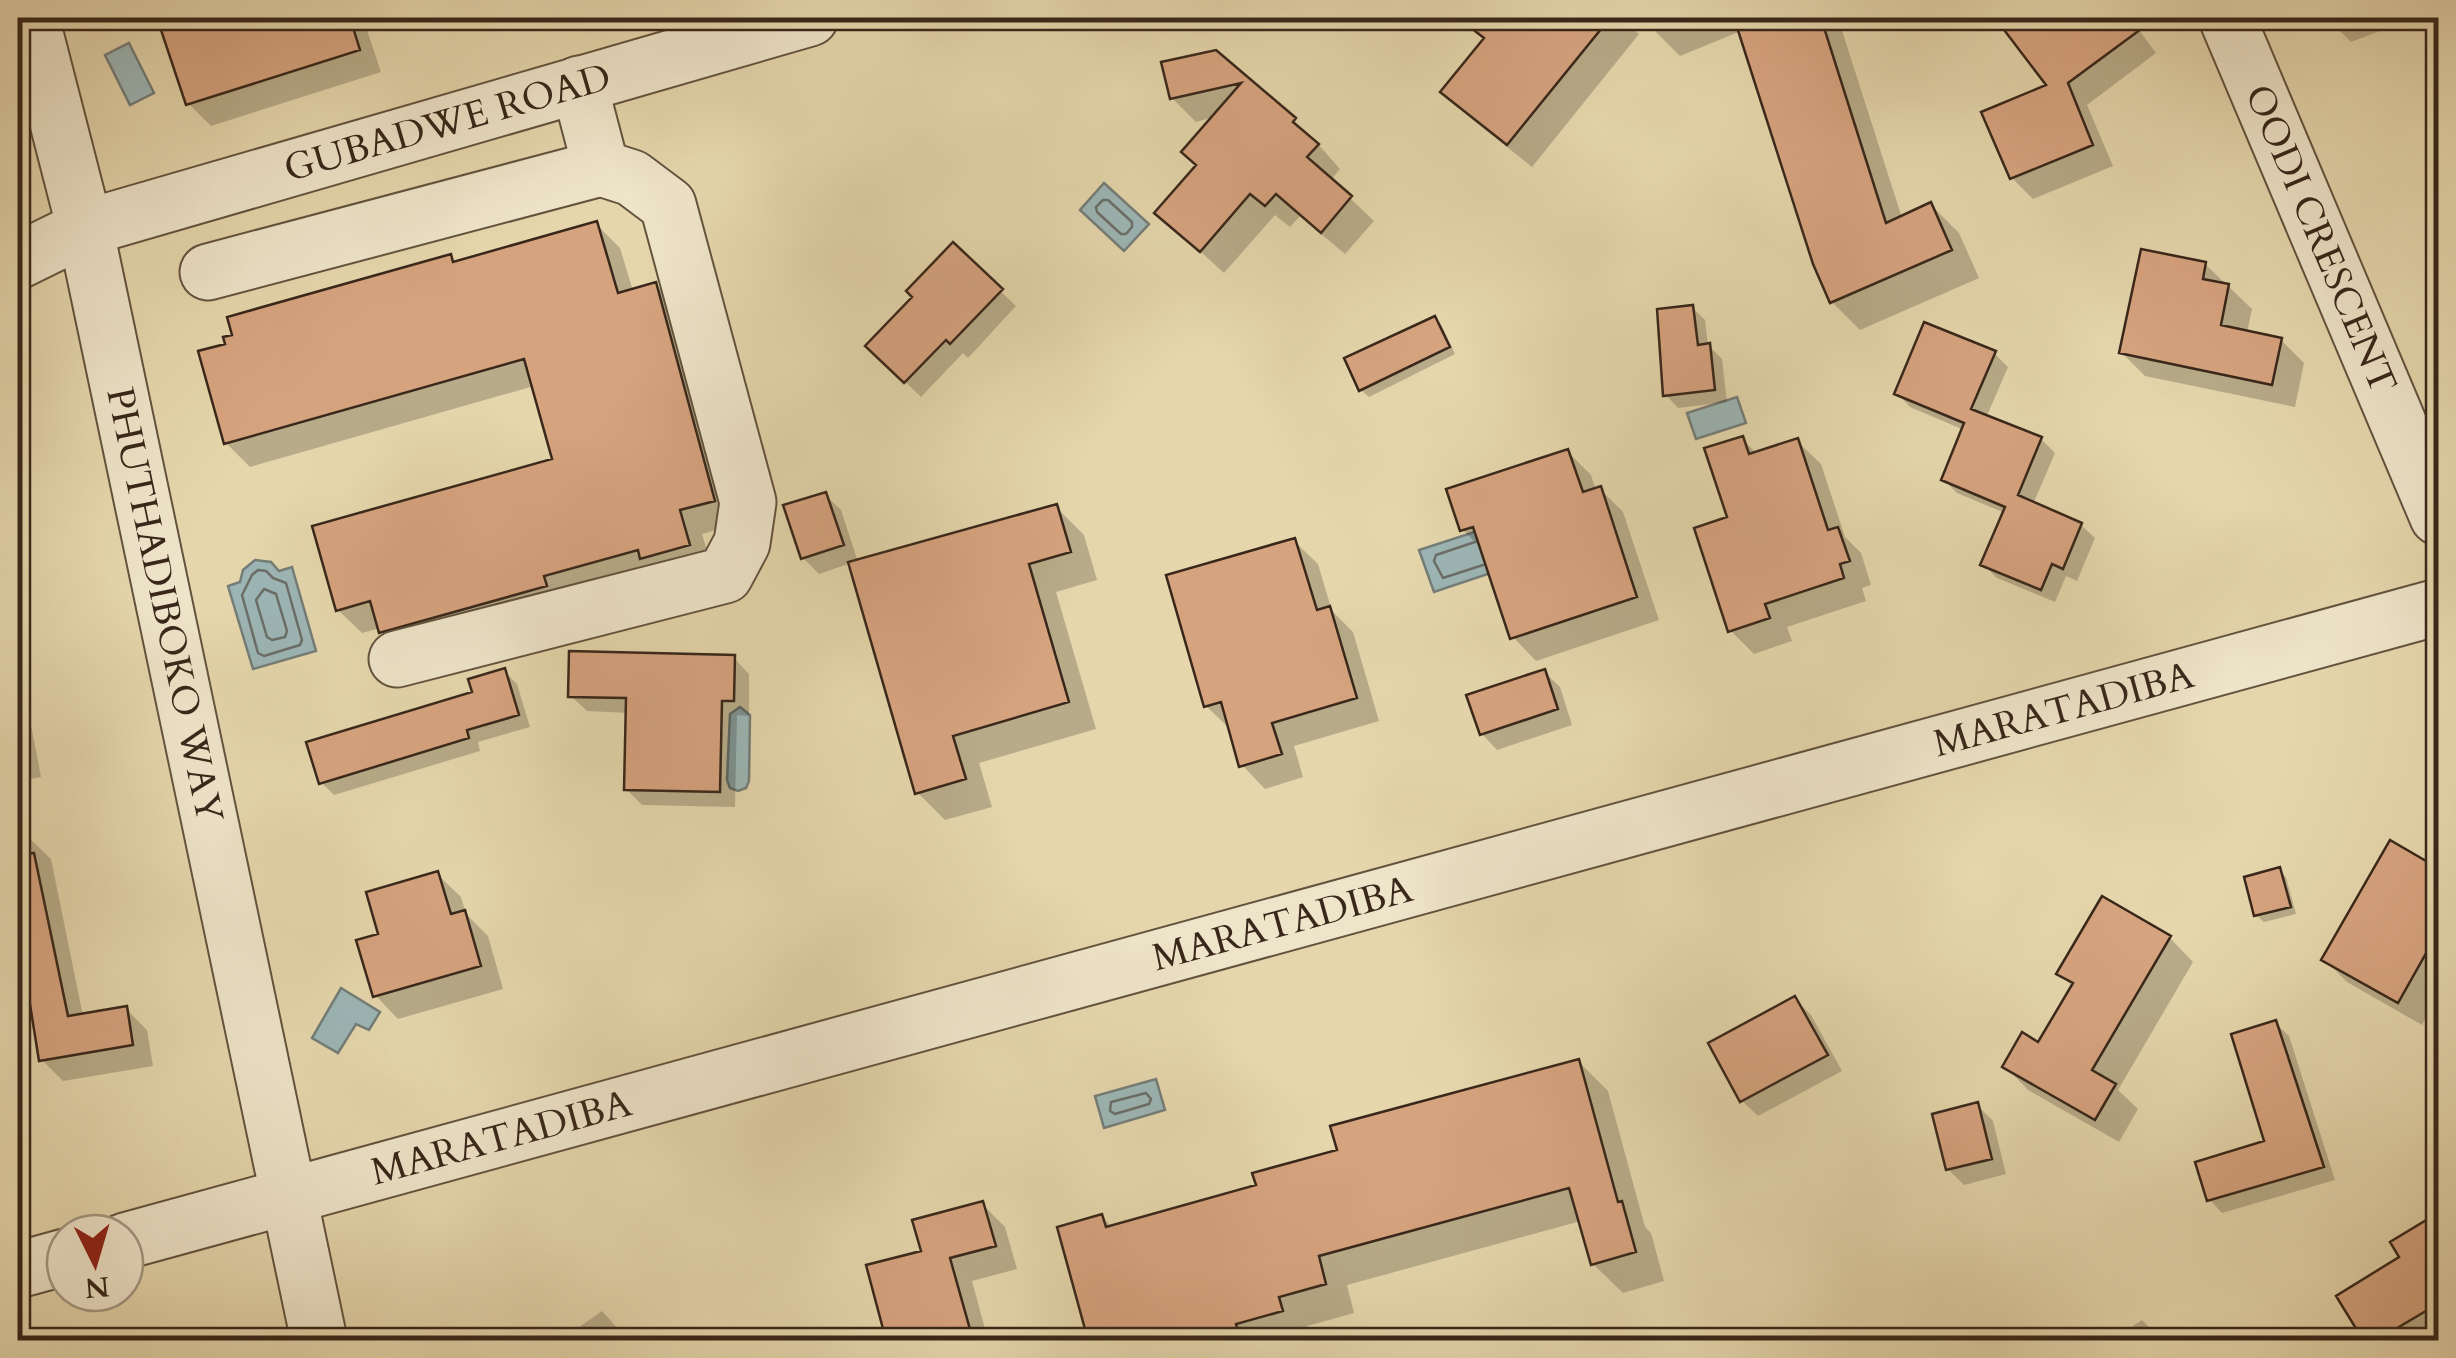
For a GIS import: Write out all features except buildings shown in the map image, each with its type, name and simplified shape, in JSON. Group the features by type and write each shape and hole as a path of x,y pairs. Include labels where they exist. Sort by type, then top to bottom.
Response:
{"street":[{"name":"PHUTHADIBOKO WAY","path":"31,18 85,228 319,1340"},
{"name":"GUBADWE ROAD","path":"18,261 85,228 810,18"},
{"name":"OODI CRESCENT","path":"2228,18 2438,517"},
{"path":"579,84 601,168"},
{"path":"208,272 601,168 632,178 668,205 748,502 742,543 725,575 397,659"},
{"name":"MARATADIBA","path":"145,1236 2438,608"},
{"path":"18,1270 45,1263"}],"water":[{"path":"129,43 154,93 130,105 105,55"},
{"path":"1104,183 1149,224 1124,251 1080,210"},
{"path":"1737,397 1746,423 1696,439 1687,413"},
{"path":"1502,523 1515,565 1434,592 1419,550"},
{"path":"255,560 271,562 279,571 292,567 316,651 253,669 228,586 240,582 243,570"},
{"path":"740,707 750,715 749,781 746,788 738,791 730,788 727,780 730,714"},
{"path":"341,988 380,1012 369,1030 356,1024 338,1053 312,1038"},
{"path":"1156,1079 1165,1110 1104,1128 1095,1096"}]}
